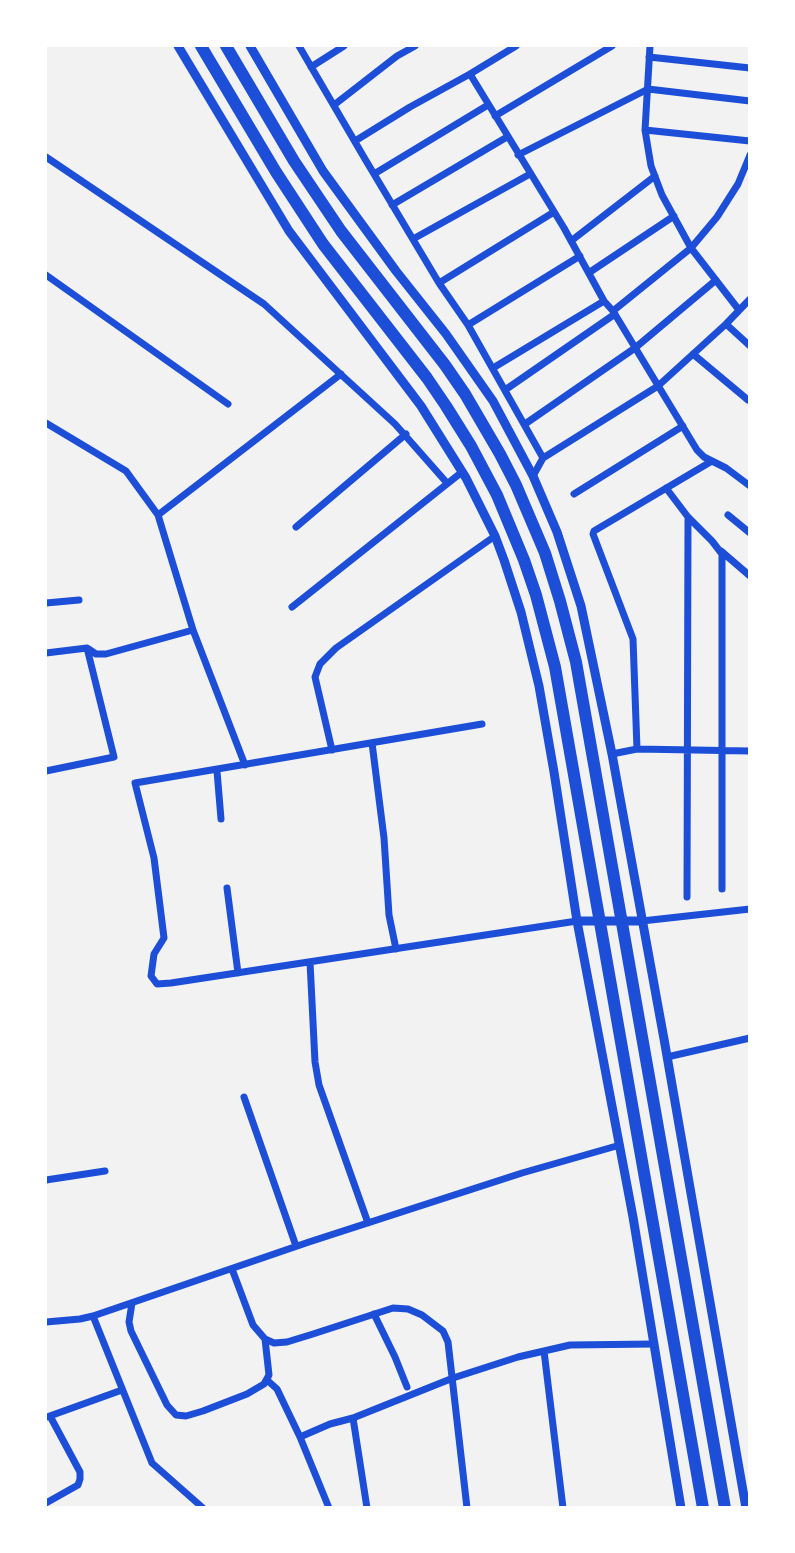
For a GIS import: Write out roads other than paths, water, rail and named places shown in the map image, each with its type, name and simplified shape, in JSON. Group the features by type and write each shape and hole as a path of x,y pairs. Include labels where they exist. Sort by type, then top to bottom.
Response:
{"highway":[{"path":"201,46 276,172 323,244 446,406 497,495 524,560 555,667 703,1507"},
{"path":"226,46 294,161 341,231 465,394 516,485 545,553 576,663 725,1507"}],"street":[{"path":"178,46 289,231 421,406 462,472 495,536 521,612 539,686 577,921 620,1145 681,1507"},
{"path":"250,46 323,171 493,401 533,476 557,532 581,606 612,754 746,1507"},
{"path":"299,46 439,283 468,324 543,458"},
{"path":"311,67 344,46"},
{"path":"334,105 415,46"},
{"path":"355,142 516,46"},
{"path":"495,116 612,46"},
{"path":"650,46 645,130 651,166 662,195 691,248 739,310"},
{"path":"649,57 750,68"},
{"path":"470,75 590,272 604,301 614,312 698,450 704,457 748,480"},
{"path":"518,155 648,89 750,101"},
{"path":"374,174 488,105"},
{"path":"645,130 750,141"},
{"path":"392,205 508,137"},
{"path":"505,390 614,312 691,248 717,217 738,184 750,155"},
{"path":"46,157 264,304 406,434 447,483"},
{"path":"413,239 530,174"},
{"path":"571,241 655,176"},
{"path":"439,283 554,212"},
{"path":"590,272 674,216"},
{"path":"468,324 580,256"},
{"path":"46,275 228,404"},
{"path":"524,424 635,348 716,280"},
{"path":"533,476 543,458 658,386 750,299"},
{"path":"493,368 604,301"},
{"path":"726,324 750,346"},
{"path":"693,354 748,400"},
{"path":"158,515 341,374"},
{"path":"46,423 126,471 158,515 193,630 245,765"},
{"path":"574,494 683,426"},
{"path":"296,527 406,434"},
{"path":"637,749 634,639 593,534 712,461"},
{"path":"292,607 462,472"},
{"path":"666,488 688,517 750,576"},
{"path":"728,515 750,533"},
{"path":"687,897 688,517"},
{"path":"332,750 315,677 320,664 336,648 495,536"},
{"path":"719,549 723,554 722,889"},
{"path":"46,603 79,600"},
{"path":"46,653 87,648 96,654 106,654 193,630"},
{"path":"46,771 114,757 87,648"},
{"path":"482,724 135,783 154,858 164,939 154,954 150,976 157,984 577,921 642,921 750,909"},
{"path":"372,743 384,838 389,915 396,949"},
{"path":"612,754 637,749 750,751"},
{"path":"217,771 221,819"},
{"path":"227,888 238,973"},
{"path":"310,962 315,1062 319,1085 368,1223"},
{"path":"667,1057 750,1038"},
{"path":"244,1097 296,1246"},
{"path":"46,1322 93,1316 296,1246 522,1173 620,1145"},
{"path":"46,1180 105,1171"},
{"path":"232,1269 253,1325 265,1339 274,1343 288,1342 384,1310 401,1307 422,1315 443,1331 448,1342 453,1378 467,1507"},
{"path":"132,1303 129,1322 131,1331 167,1405 176,1415 186,1416 203,1411 247,1394 264,1384 269,1375 265,1339"},
{"path":"374,1314 407,1387"},
{"path":"93,1316 152,1463 203,1507"},
{"path":"300,1437 453,1378 518,1357 570,1345 654,1344"},
{"path":"544,1351 562,1507"},
{"path":"267,1380 277,1389 329,1507"},
{"path":"46,1503 78,1485 80,1479 80,1472 48,1417 122,1390"},
{"path":"353,1418 367,1507"}]}
